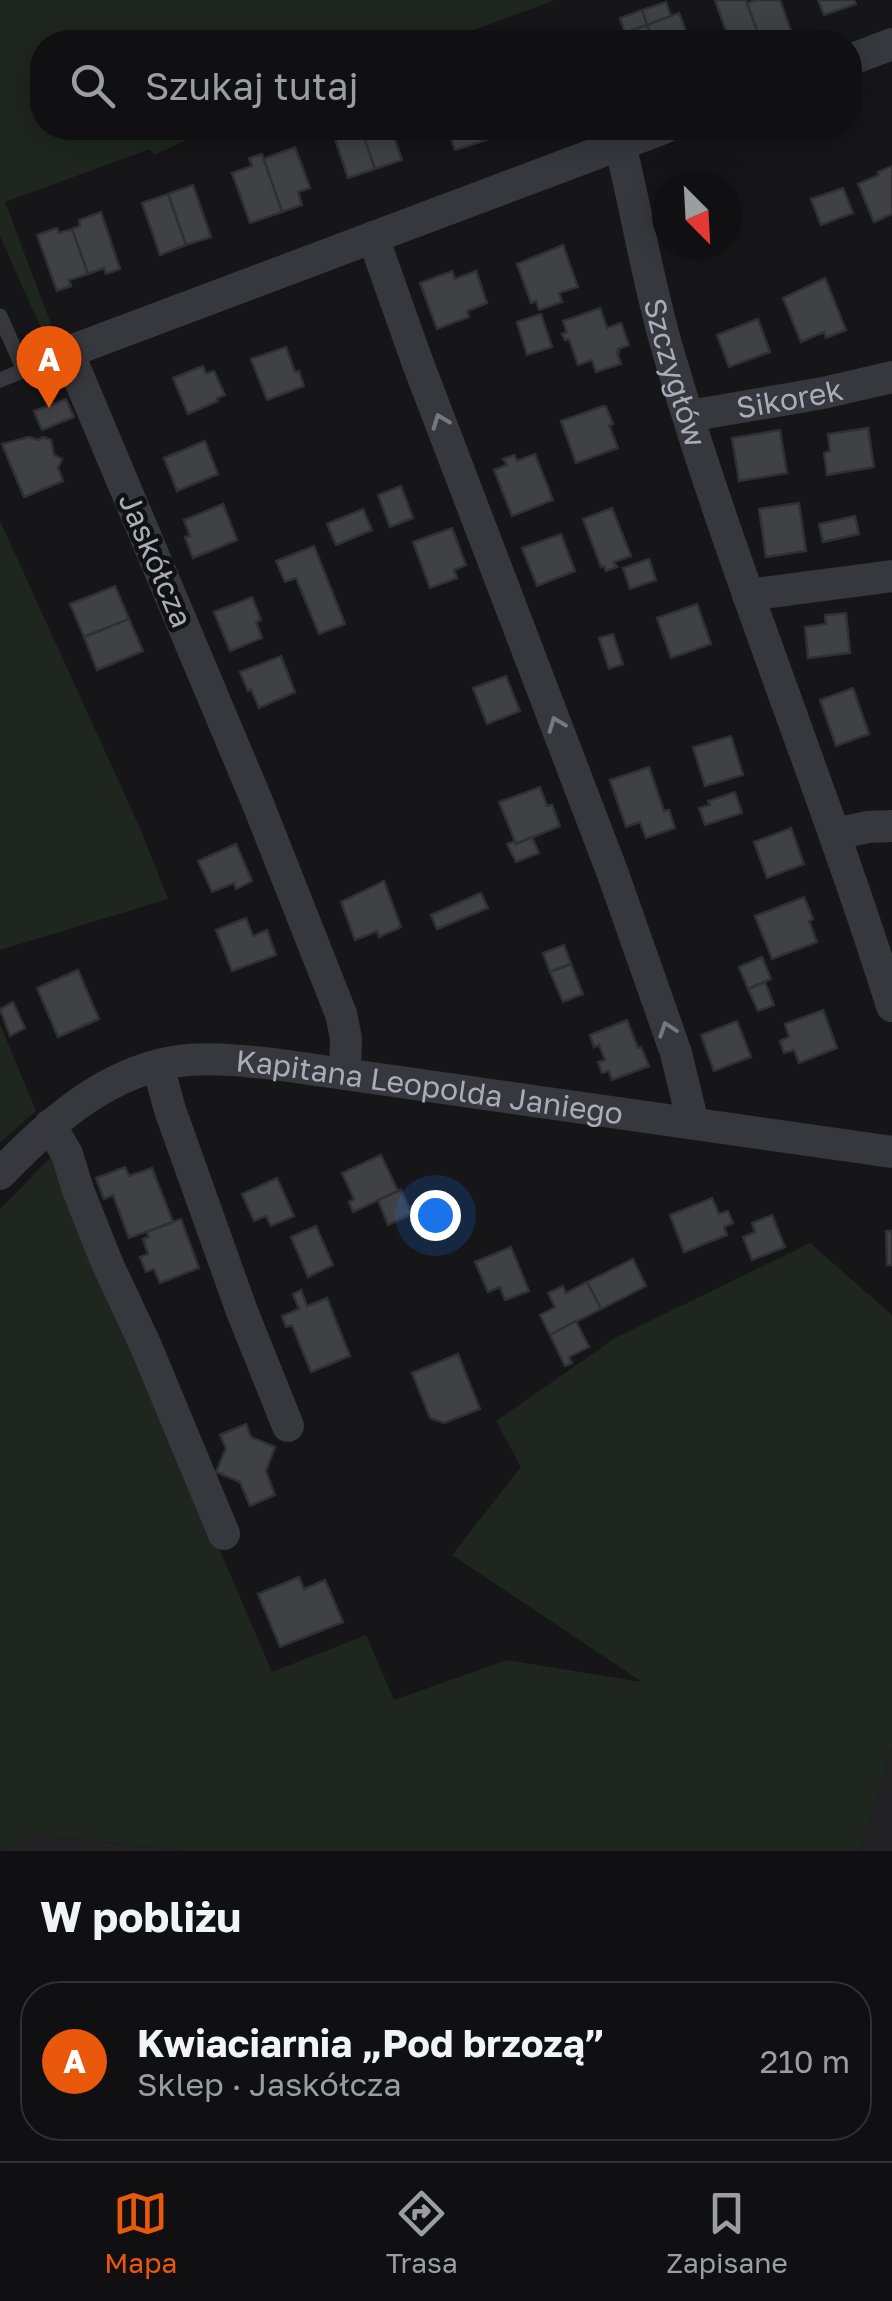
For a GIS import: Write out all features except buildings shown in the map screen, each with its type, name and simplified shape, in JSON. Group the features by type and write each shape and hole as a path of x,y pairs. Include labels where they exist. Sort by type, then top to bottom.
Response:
{"street":[{"path":"862,55 892,44"},
{"path":"68,352 631,140"},
{"name":"Szczygłów","path":"620,144 655,302 690,416 748,595 892,1006"},
{"path":"373,237 613,874 676,1053 693,1124"},
{"name":"Jaskółcza","path":"68,352 342,1014 345,1074"},
{"name":"Sikorek","path":"690,416 892,377"},
{"path":"748,595 892,576"},
{"path":"834,834 892,826"},
{"name":"Kapitana Leopolda Janiego","path":"0,1174 50,1125 86,1098 158,1066 189,1060 251,1062 345,1074 892,1152"},
{"path":"158,1066 242,1314 288,1426"},
{"path":"50,1125 67,1154 107,1263 224,1534"}],"lane":[{"path":"0,316 24,370"},
{"path":"0,380 68,352"}],"shaded area":[{"path":"0,0 555,0 474,30 30,30 30,140 187,140 154,155 150,149 5,202 57,340 37,352 26,344 44,335 0,236"},
{"path":"0,521 140,828 168,899 0,950"},
{"path":"0,1024 36,1111 0,1142"},
{"path":"51,1157 272,1672 366,1635 394,1700 507,1660 642,1682 452,1555 521,1467 496,1421 615,1338 810,1243 892,1315 892,1749 860,1851 187,1851 28,1834 0,1851 0,1209"},
{"path":"892,1749 892,1851 860,1851"},
{"path":"27,1834 186,1851 5,1851"}],"place":[{"name":"Kwiaciarnia „Pod brzozą”","path":"49,408"}]}
